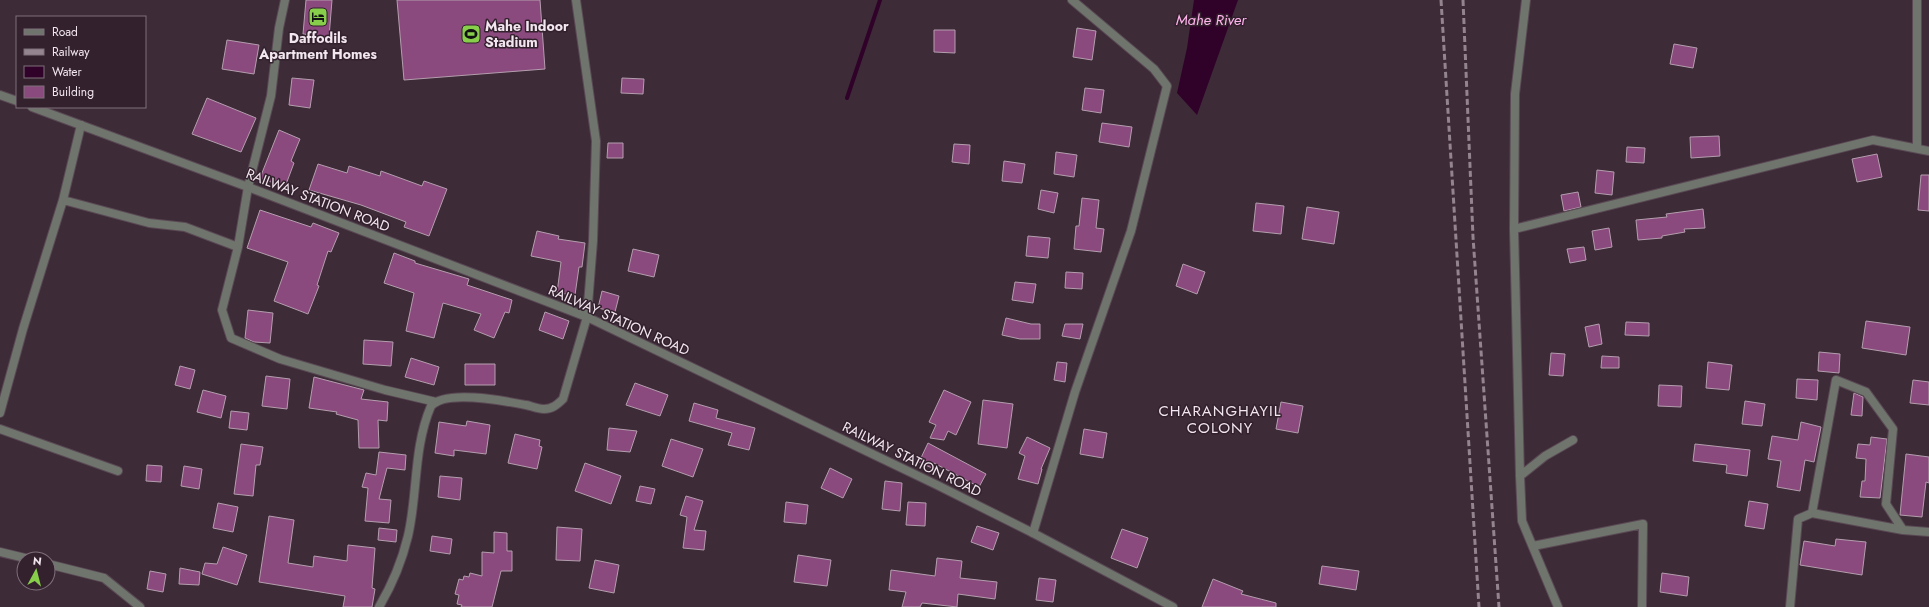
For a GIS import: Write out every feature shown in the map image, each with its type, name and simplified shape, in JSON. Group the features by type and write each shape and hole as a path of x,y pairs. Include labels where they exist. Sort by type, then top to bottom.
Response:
{"street":[{"path":"285,0 279,28 271,96 248,186 238,247 222,310 231,338 280,358 386,390 436,402 460,398 496,400 544,409 555,407 563,399 587,317 593,241 596,141 576,0"},
{"path":"1033,533 1075,392 1131,231 1167,86 1154,69 1072,0"},
{"path":"1526,0 1515,94 1514,229 1522,521 1558,607"},
{"path":"1917,0 1917,148"},
{"path":"0,95 16,101"},
{"name":"RAILWAY STATION ROAD","path":"35,108 248,186 587,317 1033,533 1173,607"},
{"path":"0,413 23,329 63,200 81,125"},
{"path":"1514,229 1873,140 1929,151"},
{"path":"63,200 149,223 185,227 238,247"},
{"path":"1812,513 1822,466 1836,380 1866,392 1893,429 1886,504 1903,530"},
{"path":"379,607 398,571 408,535 419,446 427,416 436,402"},
{"path":"0,429 118,471"},
{"path":"1520,476 1545,456 1573,440"},
{"path":"1790,607 1798,519 1812,513 1903,530 1929,532"},
{"path":"1533,546 1643,524 1642,607"},
{"path":"0,552 16,556"},
{"path":"56,566 104,578 140,607"}],"water":[{"name":"Mahe River","path":"1194,0 1238,0 1197,115 1177,93 1187,48"}],"building":[{"name":"Daffodils Apartment Homes","path":"306,0 332,0 329,37 303,34"},
{"name":"Mahe Indoor Stadium","path":"397,0 540,0 545,69 404,80"},
{"path":"1077,28 1096,31 1092,60 1073,57"},
{"path":"934,30 955,30 955,53 934,52"},
{"path":"227,40 259,45 254,74 222,69"},
{"path":"1674,44 1697,48 1693,68 1670,64"},
{"path":"292,78 314,80 310,108 289,105"},
{"path":"622,78 644,79 643,94 621,93"},
{"path":"1085,88 1104,90 1101,113 1082,110"},
{"path":"207,98 256,118 241,152 192,134"},
{"path":"1102,123 1132,127 1129,147 1099,142"},
{"path":"279,130 300,139 291,161 294,163 285,187 260,178"},
{"path":"1719,136 1720,156 1691,158 1690,137"},
{"path":"608,143 623,143 623,158 607,158"},
{"path":"954,144 970,145 969,164 952,162"},
{"path":"1627,147 1645,148 1644,163 1626,162"},
{"path":"1056,152 1077,155 1074,177 1054,174"},
{"path":"1877,154 1882,177 1857,182 1852,159"},
{"path":"1004,161 1025,164 1022,183 1002,181"},
{"path":"318,164 347,173 349,166 380,176 381,171 422,186 424,181 447,189 429,236 404,227 406,222 361,205 309,190"},
{"path":"1597,170 1614,172 1612,195 1595,193"},
{"path":"1921,175 1929,175 1929,211 1918,210"},
{"path":"1041,190 1058,193 1054,213 1038,209"},
{"path":"1578,192 1581,207 1564,211 1561,195"},
{"path":"1082,198 1099,200 1096,228 1104,229 1101,252 1074,249 1076,226 1079,226"},
{"path":"1256,203 1284,206 1281,234 1253,231"},
{"path":"1307,207 1339,212 1334,244 1302,239"},
{"path":"1703,209 1705,228 1684,229 1685,232 1662,236 1662,238 1638,240 1636,220 1667,217 1666,214"},
{"path":"260,210 311,227 313,223 339,233 331,252 328,251 317,285 319,286 308,314 274,301 288,262 247,248"},
{"path":"1609,228 1612,247 1595,250 1592,231"},
{"path":"537,231 559,236 558,239 585,243 582,267 579,267 575,295 557,293 561,262 531,256"},
{"path":"1028,236 1050,238 1048,258 1026,256"},
{"path":"1584,247 1586,260 1570,263 1567,249"},
{"path":"633,249 659,255 654,277 628,271"},
{"path":"394,253 415,261 415,263 469,279 467,285 512,300 509,313 505,312 494,338 474,330 481,314 443,303 434,338 406,331 414,293 384,283"},
{"path":"1183,264 1205,272 1197,294 1176,286"},
{"path":"1066,272 1083,273 1082,289 1065,288"},
{"path":"1015,282 1036,284 1033,303 1012,300"},
{"path":"602,291 619,296 615,312 598,308"},
{"path":"248,310 273,313 270,343 254,342 245,338"},
{"path":"545,312 569,321 563,339 539,330"},
{"path":"1006,318 1031,324 1040,324 1040,339 1020,339 1002,335"},
{"path":"1866,321 1910,327 1906,355 1862,348"},
{"path":"1626,322 1649,323 1649,336 1625,335"},
{"path":"1065,324 1083,324 1080,339 1062,336"},
{"path":"1599,324 1602,344 1589,347 1585,327"},
{"path":"364,340 393,342 391,366 363,364"},
{"path":"1819,352 1840,354 1839,373 1818,371"},
{"path":"1551,353 1565,354 1563,376 1549,375"},
{"path":"1602,356 1619,357 1619,368 1601,368"},
{"path":"411,358 439,367 434,385 405,377"},
{"path":"1057,362 1067,363 1065,382 1054,380"},
{"path":"1708,362 1732,365 1729,390 1706,388"},
{"path":"465,364 495,364 495,385 465,385"},
{"path":"180,366 195,370 190,389 175,385"},
{"path":"266,376 290,379 287,409 262,406"},
{"path":"314,377 364,390 361,399 388,402 387,421 378,420 379,448 359,448 358,420 336,414 337,412 309,408"},
{"path":"1797,379 1818,380 1817,400 1796,398"},
{"path":"1913,380 1929,382 1929,405 1910,403"},
{"path":"635,383 668,395 660,416 626,405"},
{"path":"1659,385 1682,386 1681,407 1658,406"},
{"path":"203,390 226,396 221,418 197,412"},
{"path":"944,390 971,402 956,435 948,431 944,440 930,438 936,425 929,422"},
{"path":"1854,393 1863,397 1862,416 1851,415"},
{"path":"983,400 1013,404 1007,448 978,444"},
{"path":"1745,401 1765,404 1762,426 1742,424"},
{"path":"1281,402 1303,406 1298,433 1276,429"},
{"path":"694,403 718,410 716,418 755,428 749,450 728,445 732,433 689,421"},
{"path":"231,411 249,413 247,430 229,428"},
{"path":"467,421 490,425 486,454 454,450 454,456 435,453 439,422 466,426"},
{"path":"1801,422 1821,427 1814,462 1805,460 1800,491 1777,487 1781,461 1768,459 1772,436 1798,440"},
{"path":"609,428 637,431 630,452 607,450"},
{"path":"1084,429 1107,433 1103,458 1080,454"},
{"path":"515,434 540,440 539,446 542,447 537,469 508,463"},
{"path":"1027,437 1050,448 1041,469 1038,484 1018,479 1025,456 1019,453"},
{"path":"1871,437 1887,439 1880,498 1860,497 1862,481 1865,481 1866,459 1856,458 1858,444 1870,445"},
{"path":"671,439 703,449 693,477 662,466"},
{"path":"928,443 986,474 979,487 934,463 932,468 919,462"},
{"path":"241,444 263,447 260,465 256,465 253,496 234,494"},
{"path":"1695,444 1750,450 1747,476 1726,473 1727,465 1693,461"},
{"path":"379,452 406,455 405,470 387,468 379,499 391,500 389,523 365,521 368,488 362,487 366,473 376,475"},
{"path":"1906,454 1929,457 1929,483 1926,482 1922,517 1900,515"},
{"path":"585,463 621,476 611,504 575,491"},
{"path":"147,465 162,466 161,482 146,481"},
{"path":"184,466 202,469 199,489 181,486"},
{"path":"830,468 852,479 843,498 821,488"},
{"path":"440,476 462,478 460,500 438,497"},
{"path":"885,481 902,483 900,511 882,509"},
{"path":"640,486 655,489 651,504 636,501"},
{"path":"686,496 703,501 694,530 706,531 704,550 683,548 687,517 680,515"},
{"path":"1749,501 1768,504 1764,529 1745,526"},
{"path":"786,502 808,505 806,524 784,522"},
{"path":"908,502 926,503 925,526 906,525"},
{"path":"218,503 238,507 233,532 213,528"},
{"path":"269,516 294,520 288,563 313,567 314,556 347,561 348,545 375,548 372,588 375,589 372,607 343,607 345,596 259,582"},
{"path":"977,526 999,533 993,550 971,542"},
{"path":"557,527 582,529 580,561 556,560"},
{"path":"379,528 397,530 396,542 378,540"},
{"path":"1122,529 1148,538 1137,568 1111,558"},
{"path":"494,532 507,533 507,551 512,551 512,571 501,571 492,607 461,607 462,605 457,604 459,595 455,594 459,579 463,580 464,576 469,577 470,573 482,576 482,552 494,553"},
{"path":"432,536 452,539 450,554 430,551"},
{"path":"1836,539 1866,542 1862,575 1800,565 1804,541 1835,546"},
{"path":"223,547 247,555 237,585 202,574 205,563 217,564"},
{"path":"798,555 831,560 827,586 794,582"},
{"path":"937,558 962,561 960,578 997,582 995,599 958,594 957,607 922,603 920,607 902,607 906,592 889,590 891,570 935,576"},
{"path":"595,560 619,565 614,593 589,588"},
{"path":"1322,566 1359,571 1356,590 1319,584"},
{"path":"180,568 200,572 199,585 179,584"},
{"path":"150,571 166,574 163,592 147,589"},
{"path":"1662,573 1689,577 1687,596 1660,592"},
{"path":"1039,578 1056,580 1053,602 1036,600"},
{"path":"1213,579 1243,591 1241,594 1276,603 1276,607 1202,607"}],"waterway":[{"path":"847,98 880,0"}],"railway":[{"path":"1441,0 1479,607"},
{"path":"1463,0 1473,237 1499,607"}],"place":[{"name":"Daffodils Apartment Homes","path":"318,17"},
{"name":"Mahe Indoor Stadium","path":"471,34"}],"district":[{"name":"CHARANGHAYIL COLONY","path":"1220,420"}]}
